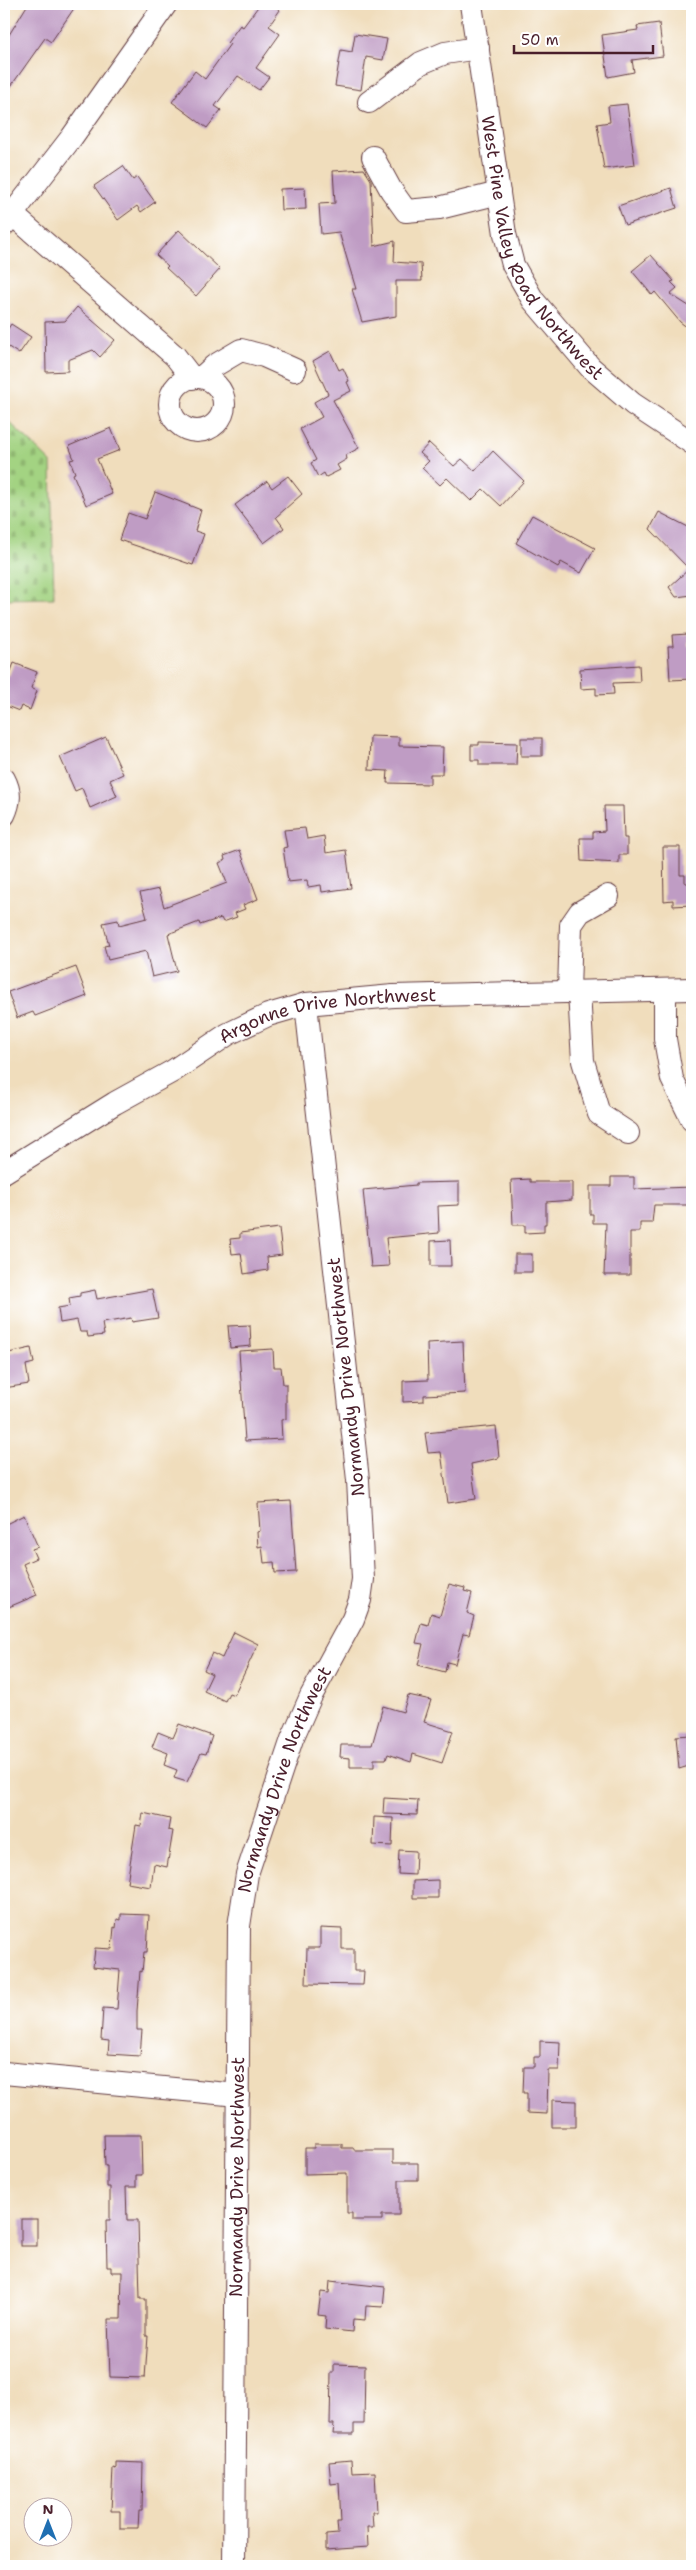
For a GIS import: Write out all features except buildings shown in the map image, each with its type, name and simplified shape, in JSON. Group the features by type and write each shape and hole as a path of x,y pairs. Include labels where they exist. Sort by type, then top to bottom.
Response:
{"street":[{"path":"166,4 72,138 8,220 175,356 197,377 241,350 264,356 295,370"},
{"name":"West Pine Valley Road Northwest","path":"471,4 505,234 513,266 533,300 590,367 632,404 692,444"},
{"path":"369,102 421,63 445,53 478,48"},
{"path":"372,157 406,212 439,208 499,193"},
{"path":"4,779 9,791 9,803 4,815"},
{"path":"608,896 580,912 571,924 574,992 583,1060 600,1114 628,1133"},
{"name":"Argonne Drive Northwest","path":"4,1172 115,1104 174,1071 228,1034 268,1015 306,1004 393,996 692,989"},
{"path":"665,990 665,1039 672,1079 692,1120"},
{"name":"Normandy Drive Northwest","path":"234,2566 239,1926 247,1874 292,1739 311,1696 353,1619 360,1600 362,1579 358,1480 306,1004"},
{"path":"4,2073 238,2095"}],"green space":[{"path":"4,417 51,462 54,598 4,599"}]}
